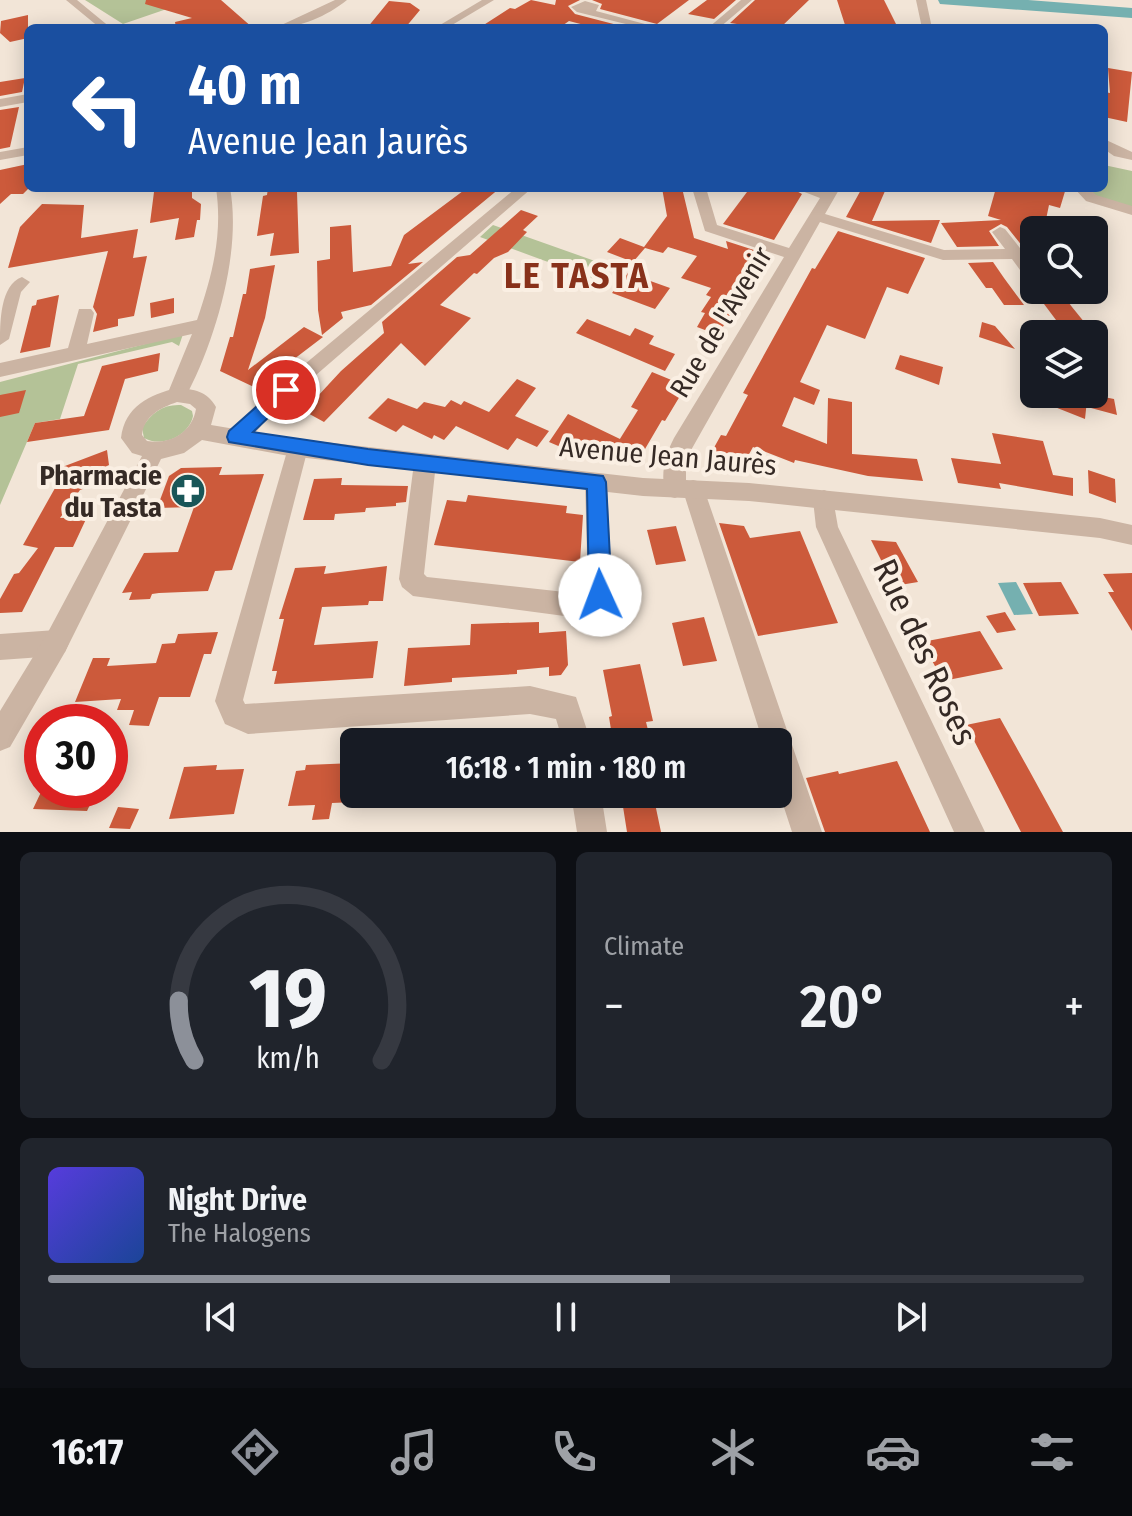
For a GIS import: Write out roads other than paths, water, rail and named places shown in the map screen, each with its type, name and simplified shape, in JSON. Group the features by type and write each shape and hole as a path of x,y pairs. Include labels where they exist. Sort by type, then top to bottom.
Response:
{"street":[{"path":"71,0 101,24"},
{"path":"289,24 342,0"},
{"path":"447,24 489,0"},
{"path":"718,24 747,0"},
{"path":"921,0 926,24"},
{"path":"590,11 640,24"},
{"path":"0,103 24,99"},
{"path":"1108,146 1132,156"},
{"path":"0,156 24,152"},
{"path":"1108,163 1132,168"},
{"path":"177,395 204,325 228,240 224,192"},
{"path":"236,437 276,399 520,192"},
{"path":"700,192 710,228 793,255"},
{"name":"Rue de l'Avenir","path":"684,489 675,459 681,444 831,192"},
{"path":"1085,192 1091,198 1132,211"},
{"path":"817,216 943,255 1017,254"},
{"path":"1000,232 1020,258"},
{"path":"0,339 13,290 22,282"},
{"path":"76,352 85,313"},
{"path":"0,370 204,325"},
{"path":"177,395 195,397 206,407 199,431 179,445 155,451 136,445 131,438 135,420 153,403 177,395"},
{"name":"Avenue Jean Jaurès","path":"199,431 298,448 425,463 596,482 824,500 1100,528 1132,535"},
{"path":"298,448 229,701 235,714 248,720 530,700 566,707 573,728"},
{"path":"0,737 56,643 155,451"},
{"path":"425,463 411,579 422,588 587,607 600,595 596,482"},
{"path":"684,489 772,728"},
{"name":"Rue des Roses","path":"824,500 827,527 970,832"},
{"path":"0,647 56,643"},
{"path":"792,786 807,832"},
{"path":"588,808 592,832"}],"water":[{"path":"938,0 1028,0 1132,8 1132,18 940,4"},
{"path":"1016,582 1033,614 1014,615 998,583"}],"place":[{"name":"Pharmacie du Tasta","path":"188,491"}],"district":[{"name":"LE TASTA","path":"577,276"}]}
